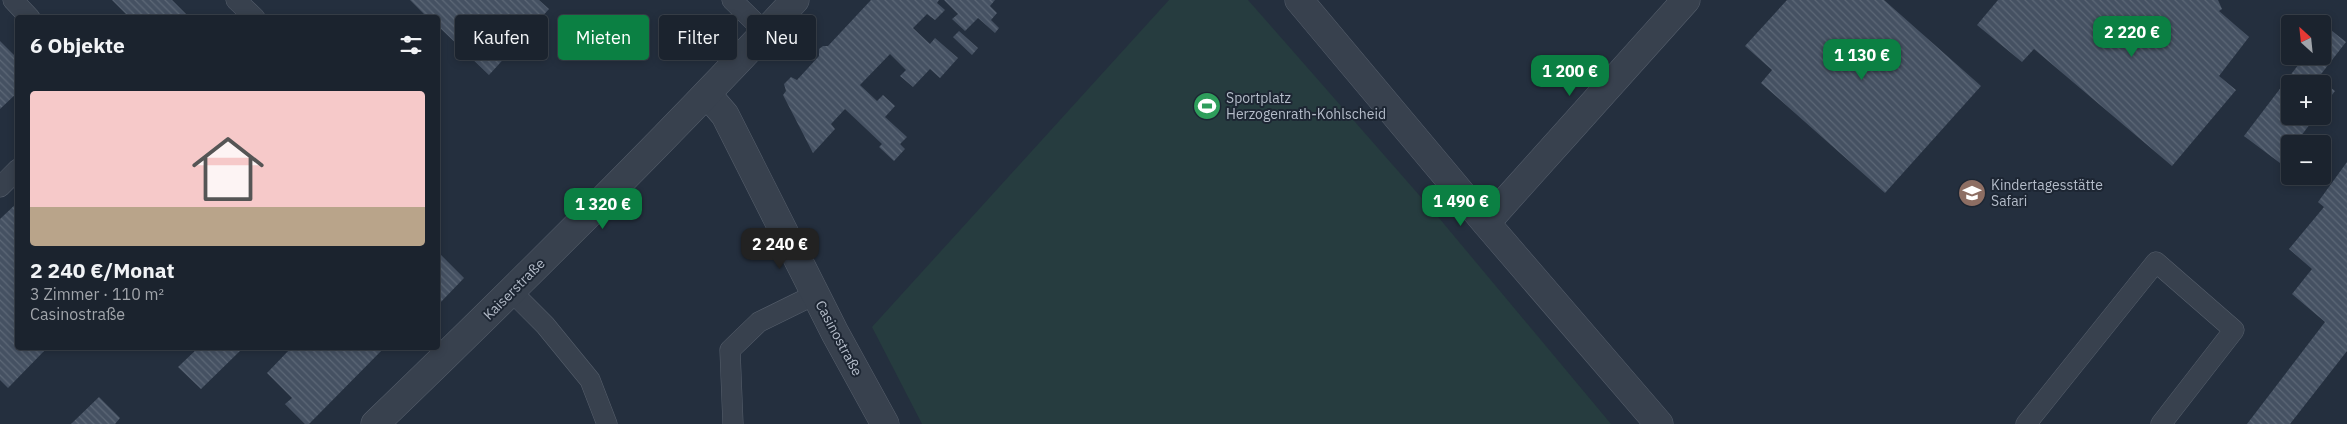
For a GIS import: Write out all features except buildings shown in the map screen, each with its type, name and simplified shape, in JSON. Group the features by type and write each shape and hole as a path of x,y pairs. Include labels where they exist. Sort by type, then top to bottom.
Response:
{"street":[{"name":"Kaiserstraße","path":"781,15 795,0"},
{"path":"1298,0 1659,424"},
{"path":"1486,223 1686,0"},
{"name":"Kaiserstraße","path":"375,424 512,292 747,52"},
{"name":"Casinostraße","path":"707,94 725,115 885,424"}],"lane":[{"path":"13,0 27,15"},
{"path":"236,0 252,15"},
{"path":"732,0 748,15"},
{"path":"0,187 15,172"},
{"path":"2026,424 2156,262 2234,330 2161,424"},
{"path":"512,292 545,325 590,380 607,424"},
{"path":"733,424 730,350 759,322 816,294"}],"green space":[{"name":"Sportplatz Herzogenrath-Kohlscheid","path":"1169,0 1248,0 1434,212 1611,424 922,424 872,327"}],"place":[{"name":"Sportplatz Herzogenrath-Kohlscheid","path":"1207,106"},
{"name":"Kindertagesstätte Safari","path":"1972,193"}]}
